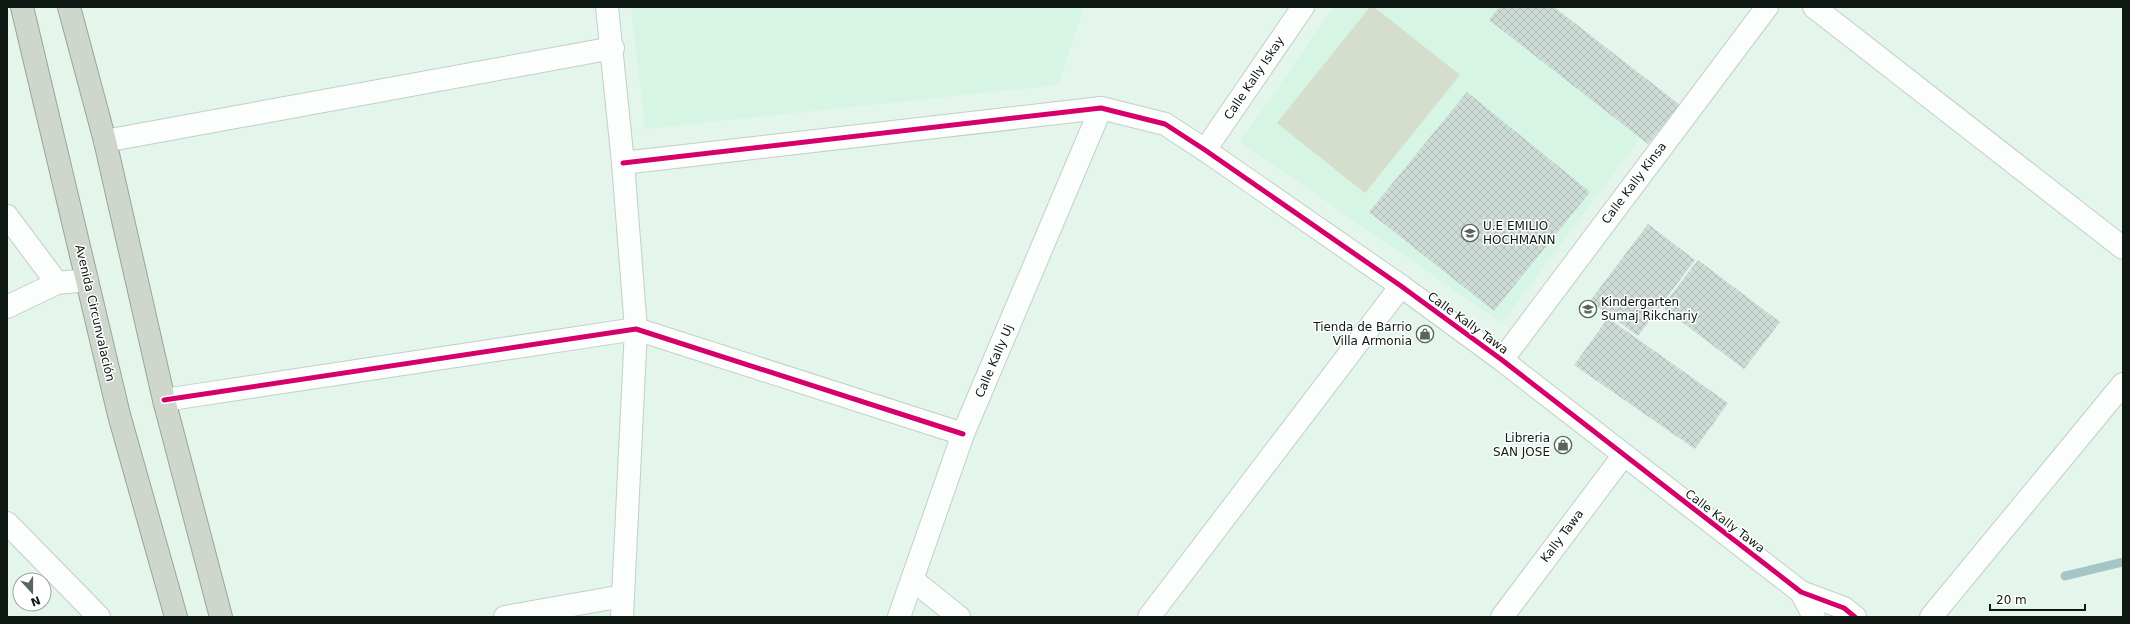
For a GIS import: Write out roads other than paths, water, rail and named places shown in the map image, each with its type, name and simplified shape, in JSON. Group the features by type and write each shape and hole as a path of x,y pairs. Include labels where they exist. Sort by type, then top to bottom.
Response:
{"highway":[{"name":"Avenida Circunvalación","path":"22,7 119,415 176,617"},
{"path":"69,7 105,141 164,400 221,617"}],"street":[{"path":"505,617 622,606 636,329 613,48 607,7"},
{"name":"Calle Kally Iskay","path":"1205,150 1303,7"},
{"name":"Calle Kally Kinsa","path":"1502,360 1767,7"},
{"path":"1814,7 2123,248"},
{"path":"105,141 613,48"},
{"path":"623,163 1101,108"},
{"name":"Calle Kally Tawa","path":"1101,108 1166,124 1205,150 1401,286 1502,360 1623,456 1801,592"},
{"name":"Calle Kally Uj","path":"899,617 963,434 1101,108"},
{"path":"7,216 57,283"},
{"path":"7,306 57,283 86,280"},
{"path":"1149,617 1401,286"},
{"path":"164,400 636,329 963,434"},
{"path":"1931,617 2123,384"},
{"name":"Kally Tawa","path":"1502,617 1623,456"},
{"path":"7,523 98,617"},
{"path":"913,580 959,617"},
{"path":"1801,592 1814,617"},
{"path":"1801,592 1844,608 1855,617"}],"waterway":[{"path":"2065,576 2123,562"}],"place":[{"name":"U.E EMILIO HOCHMANN","path":"1470,233"},
{"name":"Kindergarten Sumaj Rikchariy","path":"1588,309"},
{"name":"Tienda de Barrio Villa Armonia","path":"1425,334"},
{"name":"Libreria SAN JOSE","path":"1563,445"}]}
